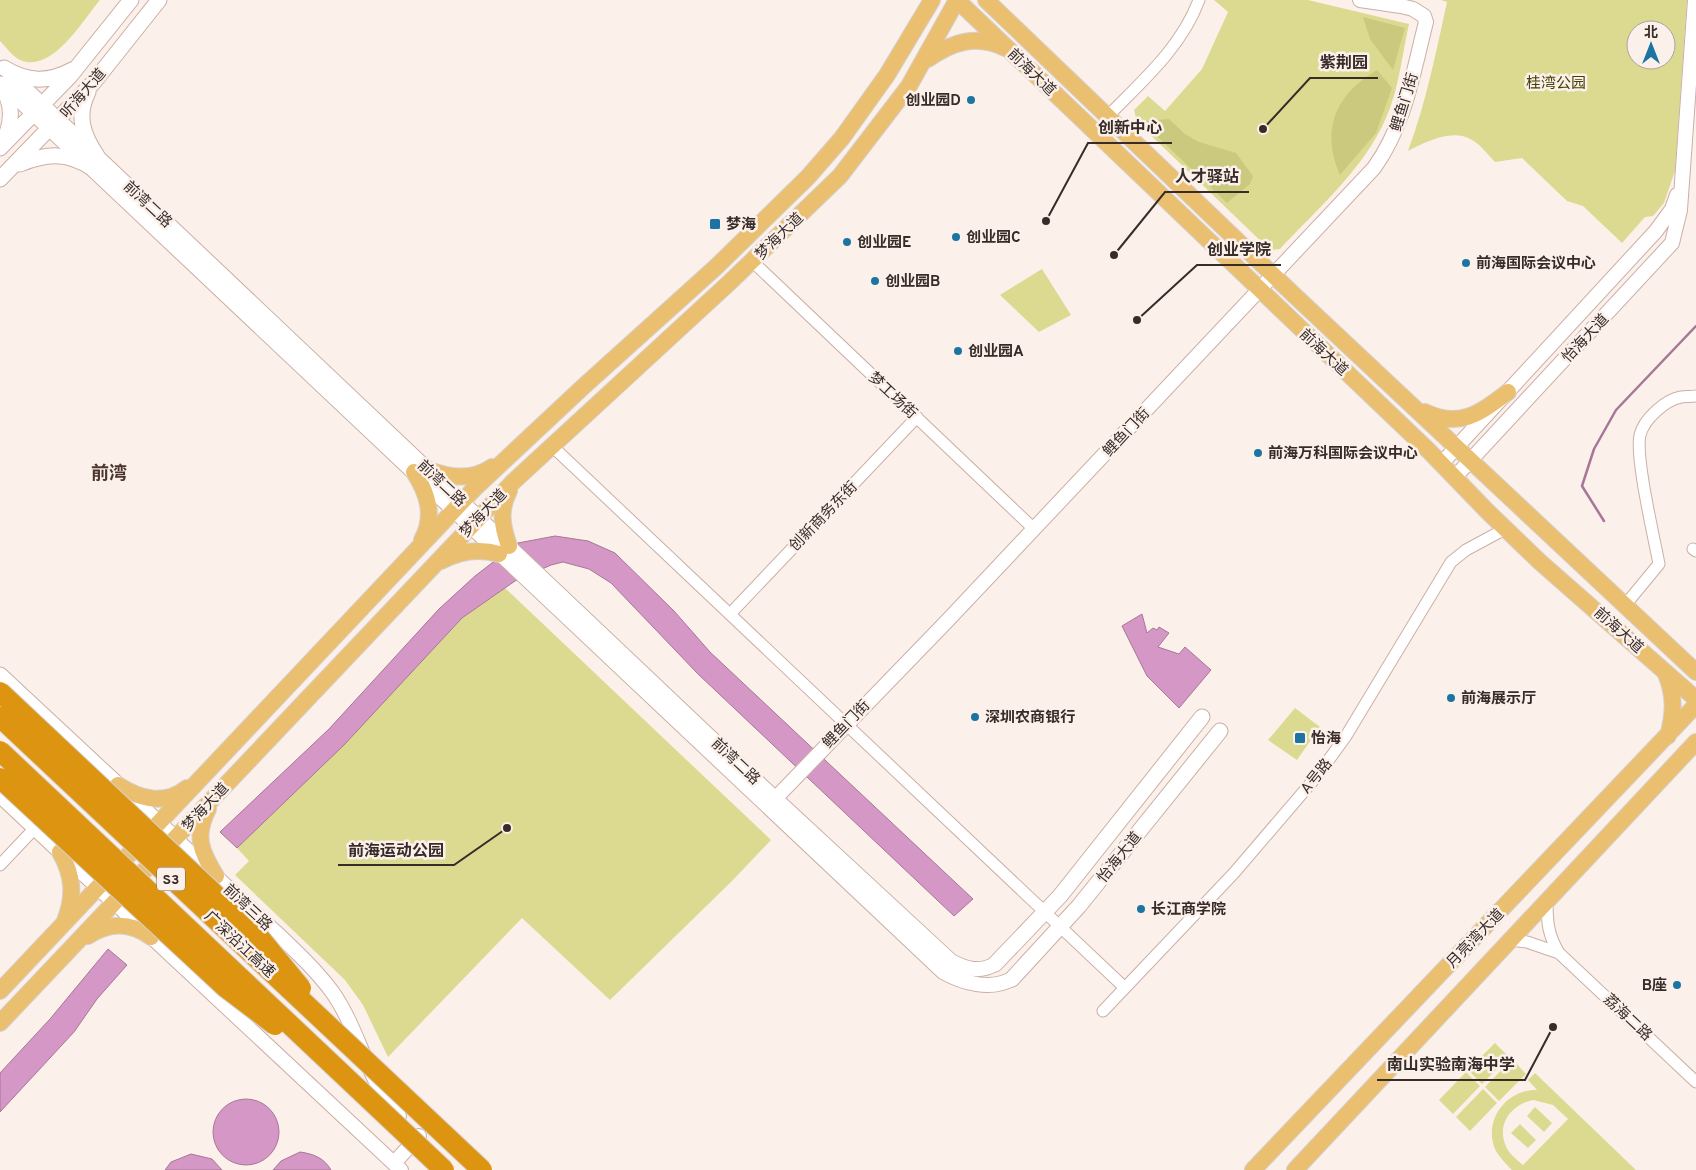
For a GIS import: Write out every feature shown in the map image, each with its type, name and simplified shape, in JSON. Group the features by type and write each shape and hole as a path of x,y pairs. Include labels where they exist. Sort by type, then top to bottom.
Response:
{"highway":[{"path":"0,692 255,932 280,960 343,1040"},
{"name":"广深沿江高速","path":"0,717 482,1170"},
{"name":"广深沿江高速","path":"0,751 444,1170"},
{"path":"0,778 225,987 331,1064"}],"main road":[{"name":"听海大道","path":"0,148 39,110 78,67 131,0"},
{"name":"听海大道","path":"0,179 55,125 93,83 159,0"},
{"path":"913,34 917,0"},
{"name":"梦海大道","path":"0,990 160,824 458,506 505,459 716,267 808,177 842,138 913,34 932,0"},
{"name":"梦海大道","path":"0,1023 513,482 752,261 840,176 889,114 924,62 957,0"},
{"name":"前海大道","path":"957,0 1441,464 1505,529 1696,699"},
{"name":"前海大道","path":"986,0 1274,276 1692,665"},
{"path":"1002,0 1025,36"},
{"path":"924,62 946,47 964,41 986,42 1012,52"},
{"path":"0,148 9,129 11,112 1,75 42,80 62,75 78,67"},
{"path":"93,83 83,105 81,123 94,162"},
{"path":"14,166 52,154 94,162"},
{"path":"1410,403 1433,416 1454,420 1472,415 1508,392"},
{"path":"419,547 425,535 430,508 421,471 464,477 486,471 505,459"},
{"path":"427,572 448,557 466,552 504,550 502,517 504,501 513,482"},
{"path":"1665,672 1673,702 1673,714 1668,736"},
{"name":"前湾三路","path":"0,675 176,839"},
{"name":"月亮湾大道","path":"1253,1170 1696,705"},
{"name":"怡海大道","path":"995,964 1045,912 1202,717"},
{"name":"怡海大道","path":"1012,979 1096,886 1220,731"},
{"name":"月亮湾大道","path":"1295,1170 1696,742"},
{"path":"1678,761 1696,751"},
{"path":"118,785 135,796 147,799 170,797 183,791 212,768"},
{"path":"0,795 114,903"},
{"path":"214,798 202,822 200,832 203,856 216,876"},
{"path":"60,852 70,874 72,891 63,925"},
{"path":"76,944 98,930 117,925 136,928 151,937"}],"street":[{"path":"1107,117 1171,50 1190,20 1198,0"},
{"name":"鲤鱼门街","path":"772,802 1274,276 1367,177 1386,152 1402,114 1426,22 1424,16 1413,9 1360,0"},
{"name":"怡海大道","path":"1454,478 1668,250 1677,233 1696,0"},
{"name":"前湾二路","path":"1,75 947,966"},
{"name":"怡海大道","path":"1441,464 1656,232 1672,209 1682,183"},
{"name":"梦工场街","path":"752,261 1034,529"},
{"path":"1626,604 1659,564 1640,458 1640,434 1644,424 1668,403 1680,397 1696,396"},
{"name":"创新商务东街","path":"730,614 917,417"},
{"path":"552,446 1124,987"},
{"name":"A号路","path":"1103,1011 1234,873 1316,776 1346,736 1451,562 1466,550 1505,529"},
{"path":"0,865 35,828"},
{"name":"前湾三路","path":"176,839 308,964 333,994 350,1023 384,1098 419,1136 456,1170"},
{"name":"荔海二路","path":"1547,901 1548,930 1559,953 1696,1082"},
{"path":"114,903 398,1166 419,1136"},
{"name":"荔海二路","path":"1510,940 1527,942 1559,953"},
{"path":"947,966 972,970 986,968 995,964"},
{"path":"947,966 960,980 978,984 997,984 1012,979"}],"green space":[{"path":"0,0 100,0 66,43 44,59 32,62 17,59 0,41"},
{"path":"1214,0 1308,0 1409,24 1394,95 1377,137 1353,171 1280,249 1270,250 1137,122 1134,110 1148,96 1165,111 1202,69 1228,12"},
{"name":"桂湾公园","path":"1441,0 1687,0 1675,171 1664,203 1653,216 1645,217 1622,243 1583,206 1567,201 1522,158 1495,162 1475,142 1456,135 1439,138 1408,151 1435,58 1447,2"},
{"path":"1042,269 1071,315 1039,332 1000,295"},
{"path":"505,588 771,840 733,880 610,1000 522,918 388,1057 363,1005 345,980 235,875 249,861 237,848 462,618"},
{"path":"1295,708 1320,727 1297,760 1268,740"},
{"path":"1495,1043 1509,1057 1482,1084 1468,1070"},
{"path":"1512,1059 1526,1074 1499,1101 1485,1087"},
{"path":"1466,1072 1480,1086 1453,1114 1439,1100"},
{"path":"1535,1073 1636,1170 1512,1170 1495,1149 1492,1127 1500,1108 1507,1101 1526,1091 1537,1090 1528,1080","holes":["1533,1100 1553,1105 1568,1119 1523,1165 1506,1147 1503,1136 1505,1121 1513,1110 1526,1102"]},
{"path":"1483,1089 1497,1103 1470,1131 1456,1117"},
{"path":"1535,1107 1552,1123 1544,1132 1527,1116"},
{"path":"1520,1124 1536,1140 1528,1148 1511,1133"}],"shaded area":[{"path":"1363,17 1405,28 1393,70 1370,39"},
{"path":"1377,70 1392,88 1376,133 1340,175 1334,158 1332,143 1332,128 1336,114 1351,90"},
{"path":"1169,119 1185,134 1199,142 1236,153 1253,176 1250,184 1227,203 1141,121"},
{"path":"555,536 588,541 615,553 674,611 710,652 973,899 954,916 698,674 611,583 589,569 563,562 551,565 515,581 462,618 344,745 237,848 220,832 329,729 439,609 475,576 518,543"},
{"path":"1142,614 1147,633 1153,628 1157,630 1159,627 1169,633 1158,647 1179,654 1185,647 1211,670 1179,708 1147,676 1122,626"},
{"path":"108,949 127,965 97,999 74,1032 0,1112 0,1073 50,1019"},
{"path":"246,1099 258,1102 269,1109 276,1120 279,1132 276,1144 269,1155 258,1162 246,1165 234,1162 223,1155 216,1144 213,1132 216,1120 223,1109 234,1102"},
{"path":"300,1152 318,1157 331,1170 273,1170 281,1161"},
{"path":"191,1154 212,1159 222,1170 165,1170 171,1162"}],"waterway":[{"path":"1604,521 1582,486 1594,449 1616,410 1696,326"}],"place":[{"name":"创业园D","path":"971,100"},
{"name":"紫荆园","path":"1263,129"},
{"name":"创新中心","path":"1046,221"},
{"name":"梦海","path":"715,224"},
{"name":"创业园C","path":"956,237"},
{"name":"创业园E","path":"847,242"},
{"name":"人才驿站","path":"1114,255"},
{"name":"前海国际会议中心","path":"1466,263"},
{"name":"创业园B","path":"875,281"},
{"name":"创业学院","path":"1137,320"},
{"name":"创业园A","path":"958,351"},
{"name":"前海万科国际会议中心","path":"1258,453"},
{"name":"前海展示厅","path":"1451,698"},
{"name":"深圳农商银行","path":"975,717"},
{"name":"怡海","path":"1300,738"},
{"name":"前海运动公园","path":"507,828"},
{"name":"长江商学院","path":"1141,909"},
{"name":"B座","path":"1677,985"},
{"name":"南山实验南海中学","path":"1553,1027"}],"district":[{"name":"前湾","path":"109,473"}]}
